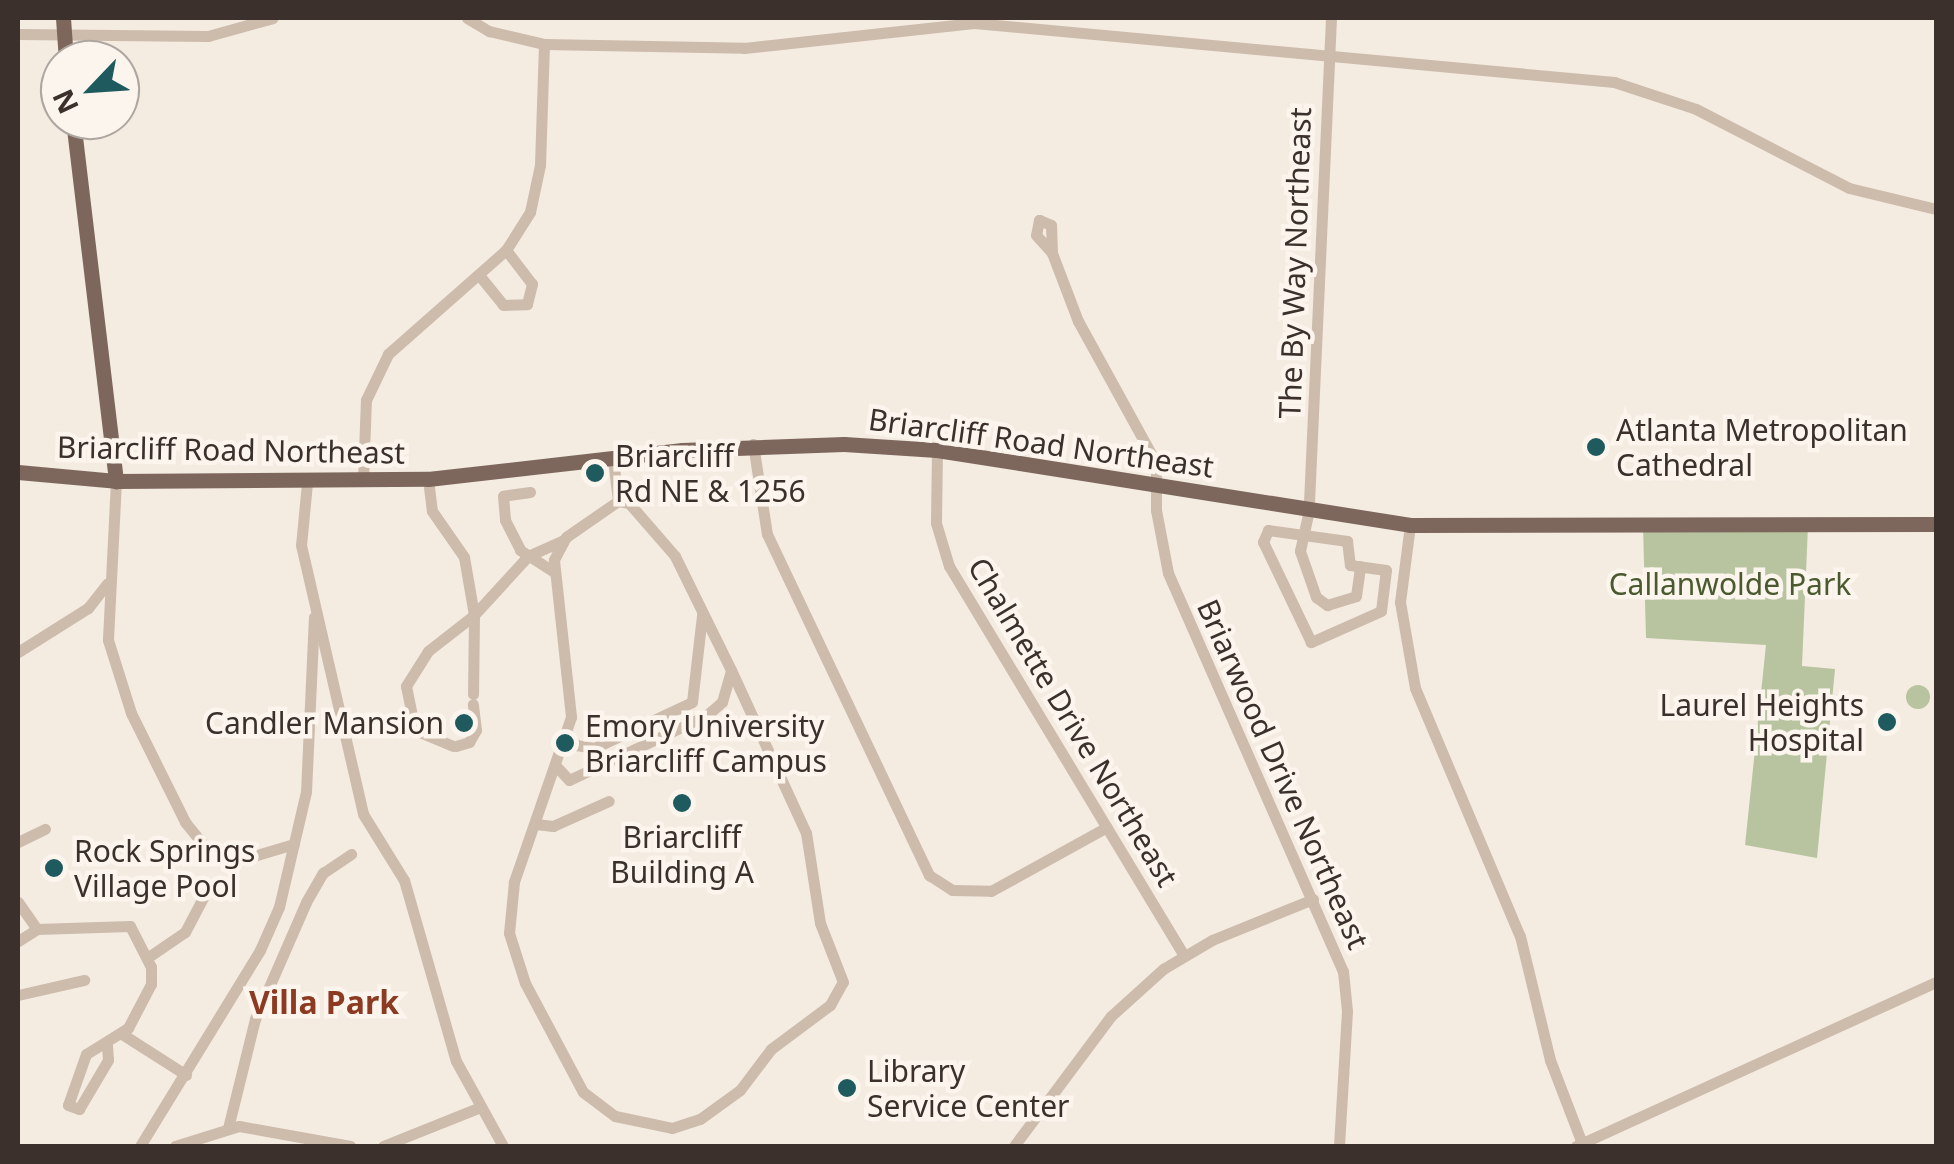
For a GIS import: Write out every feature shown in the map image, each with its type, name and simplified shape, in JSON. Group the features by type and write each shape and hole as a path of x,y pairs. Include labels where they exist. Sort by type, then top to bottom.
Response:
{"main road":[{"path":"63,18 64,40"},
{"path":"75,140 116,481"},
{"name":"Briarcliff Road Northeast","path":"18,472 116,481 306,483 428,479 753,444 937,450 1410,524 1936,524"}],"street":[{"path":"18,34 208,36 272,18"},
{"path":"467,18 489,30 544,44 783,48 974,23 1329,55 1643,89 1696,109 1823,178 1936,209"},
{"name":"The By Way Northeast","path":"1303,532 1309,510 1330,18"},
{"path":"363,480 366,400 376,373 388,354 506,250 537,185 544,44"},
{"path":"478,275 502,306 514,310 527,304 532,284 506,250"},
{"name":"Briarwood Drive Northeast","path":"1052,253 1078,321 1156,463 1154,484 1168,573 1343,971 1347,1002 1338,1146"},
{"path":"753,444 763,524 926,871 952,890 991,892 1106,826"},
{"name":"Chalmette Drive Northeast","path":"937,450 936,523 948,566 1183,954"},
{"path":"612,459 618,501"},
{"path":"428,479 432,511 464,557 474,615 473,738 454,746 415,730 406,686 428,651 474,615 528,556 564,540 618,501 630,503 660,535 702,610 806,833 820,922 843,982 830,1006 771,1049 740,1090 700,1120 672,1128 626,1120 590,1099 569,1074 524,984 509,933 514,882 568,734 572,684 554,572 564,540"},
{"path":"116,481 108,640 118,682 194,836 232,859 294,844"},
{"path":"306,483 301,545 366,824 404,880 449,1040 478,1108 503,1146"},
{"path":"530,492 508,494 502,502 513,543 554,572"},
{"path":"1410,524 1400,592 1418,702 1516,924 1550,1060 1580,1146 1936,982"},
{"path":"1268,530 1347,541 1350,565 1360,566 1386,570 1378,615 1316,642 1306,638 1263,542 1268,530"},
{"path":"1303,532 1305,574 1318,601 1335,605 1356,596 1360,566"},
{"path":"18,652 88,608 110,575"},
{"path":"1384,592 1400,592"},
{"path":"140,1146 270,929 307,782 315,602"},
{"path":"1335,605 1344,631"},
{"path":"568,734 576,745 594,748 692,702 702,610"},
{"path":"311,669 332,669"},
{"path":"546,796 569,780 707,715 722,702 731,670"},
{"path":"556,766 569,780"},
{"path":"536,824 553,826 608,800"},
{"path":"18,842 45,829"},
{"path":"228,1128 256,1019 306,902 323,872 351,854"},
{"path":"147,958 185,932 206,892"},
{"path":"1014,1146 1112,1016 1183,954 1312,900"},
{"path":"18,902 37,930"},
{"path":"18,941 37,930 122,924 147,958 151,984 122,1034 86,1054 68,1105 79,1109 108,1060 107,1044"},
{"path":"18,994 84,980"},
{"path":"122,1034 186,1075"},
{"path":"384,1146 410,1143 478,1108"},
{"path":"175,1146 228,1128 289,1132 350,1146"},
{"path":"285,1146 289,1132"}],"green space":[{"name":"Callanwolde Park","path":"1643,526 1808,526 1802,666 1835,669 1817,858 1745,845 1766,645 1646,638"},
{"path":"1918,685 1927,688 1927,706 1918,709 1909,706 1906,697 1909,688"}],"place":[{"name":"Atlanta Metropolitan Cathedral","path":"1596,447"},
{"name":"Briarcliff Rd NE & 1256","path":"595,473"},
{"name":"Laurel Heights Hospital","path":"1887,722"},
{"name":"Candler Mansion","path":"464,723"},
{"name":"Emory University Briarcliff Campus","path":"565,743"},
{"name":"Briarcliff Building A","path":"682,803"},
{"name":"Rock Springs Village Pool","path":"54,868"},
{"name":"Library Service Center","path":"847,1088"}],"district":[{"name":"Villa Park","path":"324,1002"}]}
